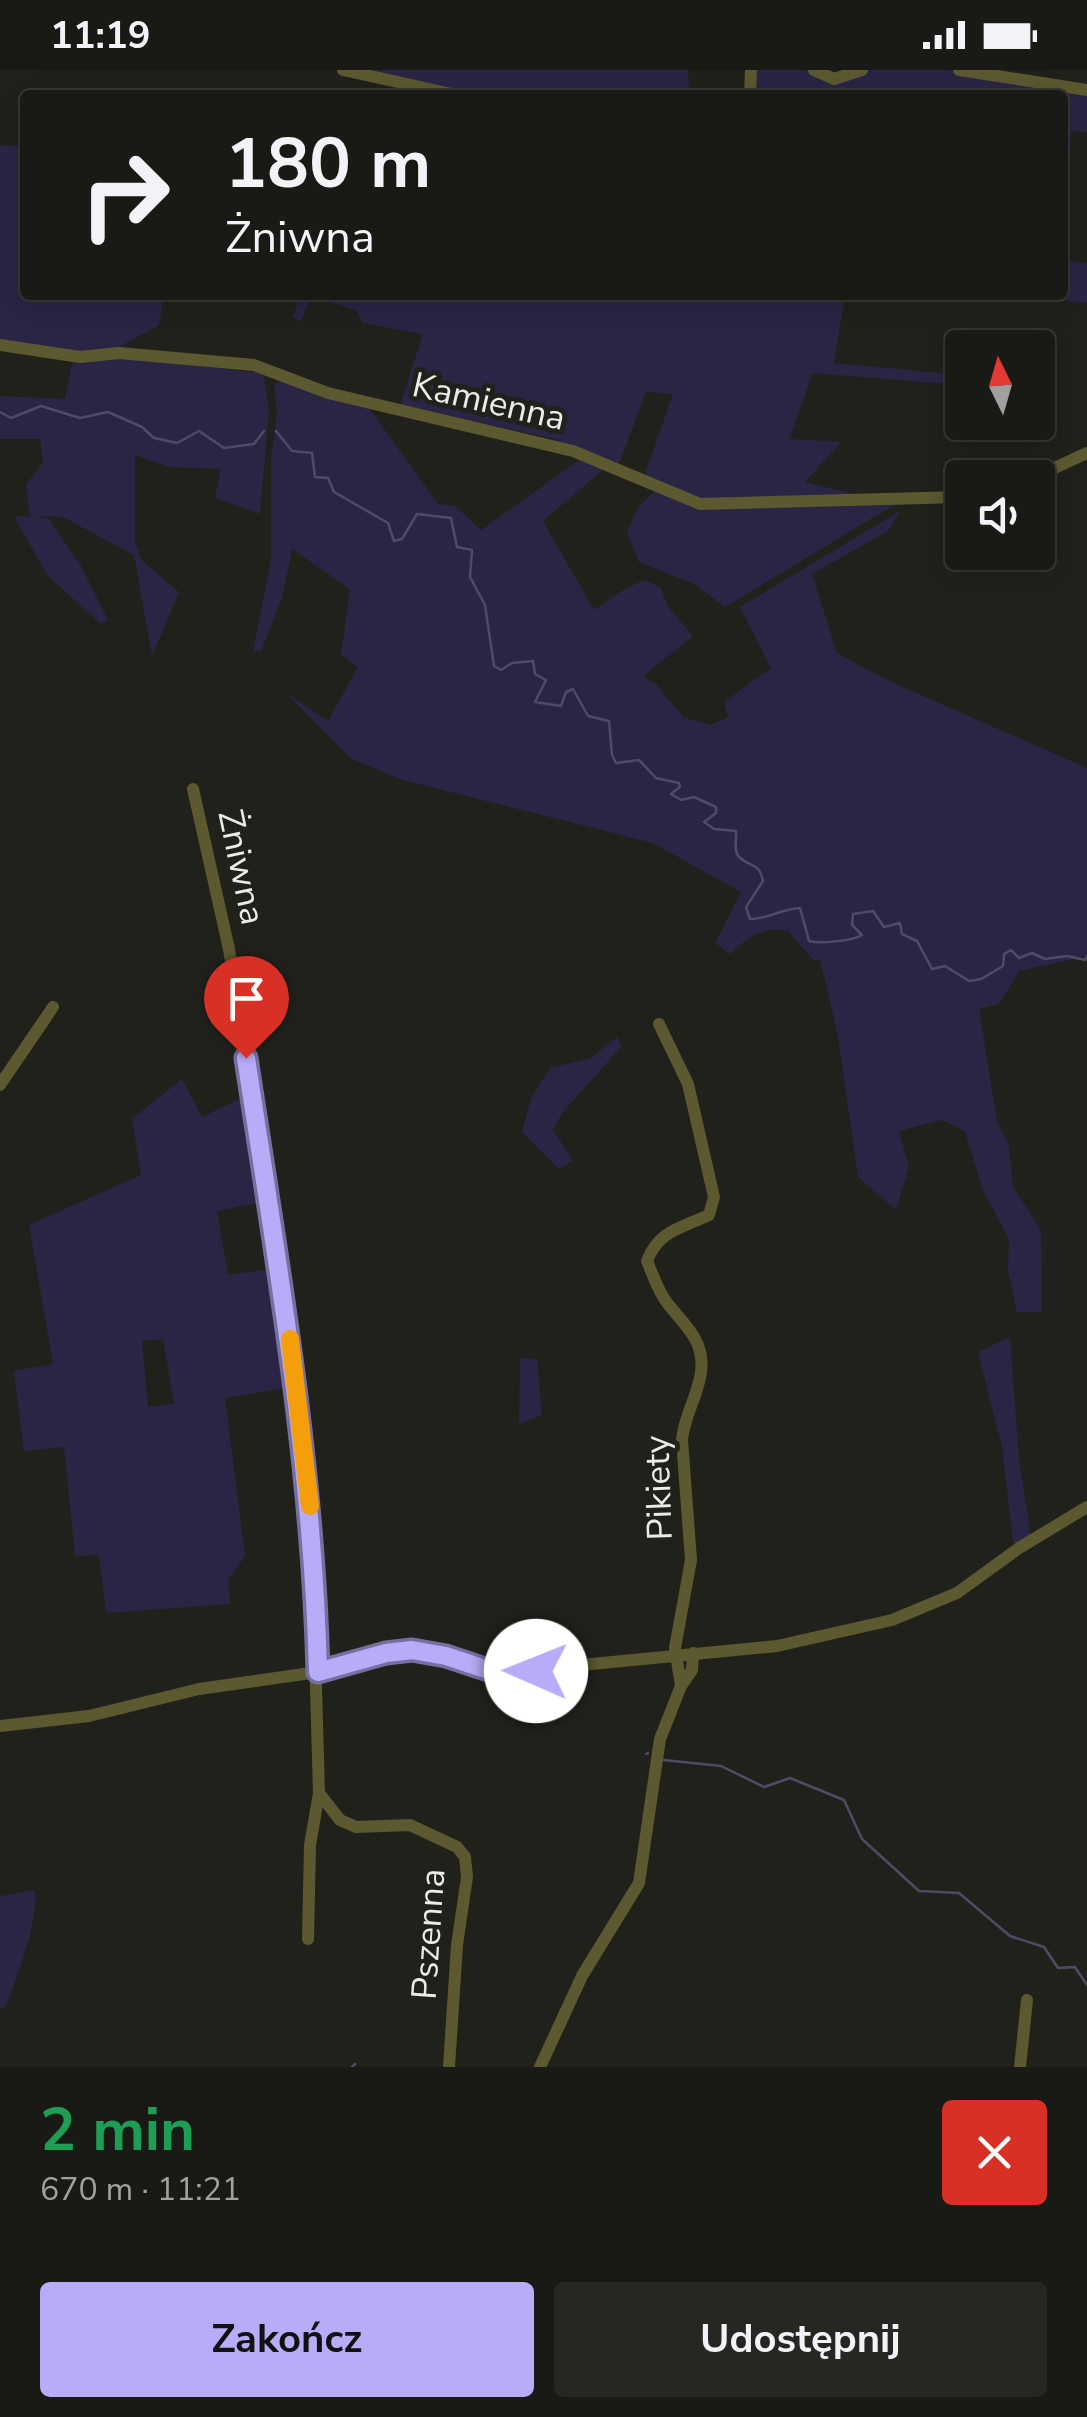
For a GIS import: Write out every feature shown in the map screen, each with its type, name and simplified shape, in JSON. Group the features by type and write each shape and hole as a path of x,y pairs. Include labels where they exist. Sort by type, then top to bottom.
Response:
{"street":[{"path":"342,70 433,90"},
{"path":"814,70 834,79 862,70"},
{"path":"958,70 1087,90"},
{"name":"Kamienna","path":"0,346 80,358 119,353 254,365 328,394 573,451 700,504 945,497"},
{"path":"1055,468 1087,453"},
{"name":"Żniwna","path":"193,789 229,949 290,1344 311,1513 318,1672"},
{"path":"0,1084 53,1008"},
{"name":"Pikiety","path":"659,1024 688,1084 714,1197 708,1216 663,1233 653,1244 647,1261 665,1300 692,1330 702,1357 701,1376 683,1425 691,1560 676,1655"},
{"path":"0,1726 89,1716 200,1689 318,1672 400,1651 426,1651 480,1668 509,1672 777,1646 914,1613 957,1594 1035,1538 1087,1507"},
{"path":"540,2067 582,1976 639,1883 660,1739 681,1686 692,1670 693,1653"},
{"path":"676,1655 681,1686"},
{"path":"308,1939 310,1845 320,1793 318,1672"},
{"name":"Pszenna","path":"320,1793 340,1820 356,1826 410,1825 457,1847 466,1857 449,2067"},
{"path":"1020,2067 1028,2000"}],"shaded area":[{"path":"356,70 688,70 689,89 698,90 460,90"},
{"path":"754,70 805,70 825,82 842,82 872,70 944,70 1063,90 753,90"},
{"path":"1068,91 1087,94 1087,132 1071,131 1070,165"},
{"path":"0,145 20,147 20,300 163,300 159,325 115,349 80,352 0,341"},
{"path":"1068,261 1087,263 1087,303 1063,300 1068,300"},
{"path":"298,300 311,300 300,321 293,317"},
{"path":"319,300 844,300 834,363 945,373 945,384 813,373 789,439 841,442 805,482 854,494 716,501 685,495 645,474 673,394 646,392 619,464 551,438 400,406 423,334 363,323 356,310"},
{"path":"118,358 263,373 269,411 260,514 215,498 221,469 170,467 135,455 135,541 141,560 179,592 152,656 134,555 63,517 32,516 48,518 80,564 108,620 100,623 47,575 14,516 30,517 26,485 43,462 40,439 0,439 0,396 65,399 72,363"},
{"path":"279,381 369,408 438,504 455,506 481,530 579,460 604,469 543,521 594,610 645,580 661,588 668,607 693,636 643,676 656,684 684,718 711,725 728,717 724,702 771,668 740,607 900,511 888,531 812,574 837,653 887,680 1087,768 1087,956 1019,971 999,1004 979,1009 997,1121 1009,1145 1013,1187 1041,1230 1042,1312 1017,1312 1008,1271 1009,1239 982,1188 965,1131 942,1120 899,1131 909,1166 896,1210 858,1177 838,1036 820,959 814,961 788,931 756,934 730,954 715,943 741,892 653,843 403,780 352,759 285,692 328,721 358,667 341,655 350,589 292,549 282,598 261,651 253,652 271,559 271,459 277,412 274,385"},
{"path":"654,491 685,504 902,500 725,607 694,584 639,562 627,533 637,509"},
{"path":"617,1037 622,1046 562,1113 553,1130 573,1160 559,1169 522,1132 531,1098 550,1068 591,1058"},
{"path":"182,1079 202,1117 241,1098 249,1099 262,1202 217,1211 228,1275 276,1268 291,1387 225,1398 245,1556 229,1579 230,1604 106,1613 99,1555 75,1556 64,1447 24,1451 14,1371 53,1364 29,1225 141,1175 132,1119","holes":["163,1339 174,1404 148,1407 142,1341"]},
{"path":"1010,1337 1019,1459 1031,1538 1014,1549 1002,1447 978,1352"},
{"path":"520,1358 537,1359 542,1415 519,1424"},
{"path":"35,1890 26,1949 6,2006 0,2009 0,1896"}],"waterway":[{"path":"0,412 11,418 41,406 80,418 108,412 142,427 154,438 177,443 199,431 224,448 254,444 264,431"},
{"path":"276,431 292,451 312,453 315,477 328,478 334,492 388,523 394,541 402,539 417,514 451,518 457,547 472,550 470,577 485,605 494,666 501,670 512,663 533,661 535,674 546,680 535,702 561,706 566,692 573,689 588,716 609,721 616,763 639,760 656,778 679,783 680,787 671,794 681,800 694,797 716,807 716,813 704,822 714,829 736,831 737,854 757,868 763,881 746,907 750,919 800,908 809,941 828,942 862,935 852,925 853,914 873,911 884,927 900,923 902,934 917,941 932,969 945,966 969,981 981,979 1003,966 1004,954 1011,950 1019,958 1032,953 1045,959 1067,956 1085,960 1087,956"},
{"path":"664,1760 721,1766 764,1787 790,1778 844,1800 862,1839 919,1891 959,1893 1010,1936 1044,1947 1058,1968 1075,1967 1087,1985"},
{"path":"352,2067 355,2064"}],"slow traffic":[{"path":"290,1339 310,1506"}],"route":[{"path":"246,1058 296,1383 311,1513 318,1672 386,1653 412,1650 446,1656 494,1672 536,1671"}]}
